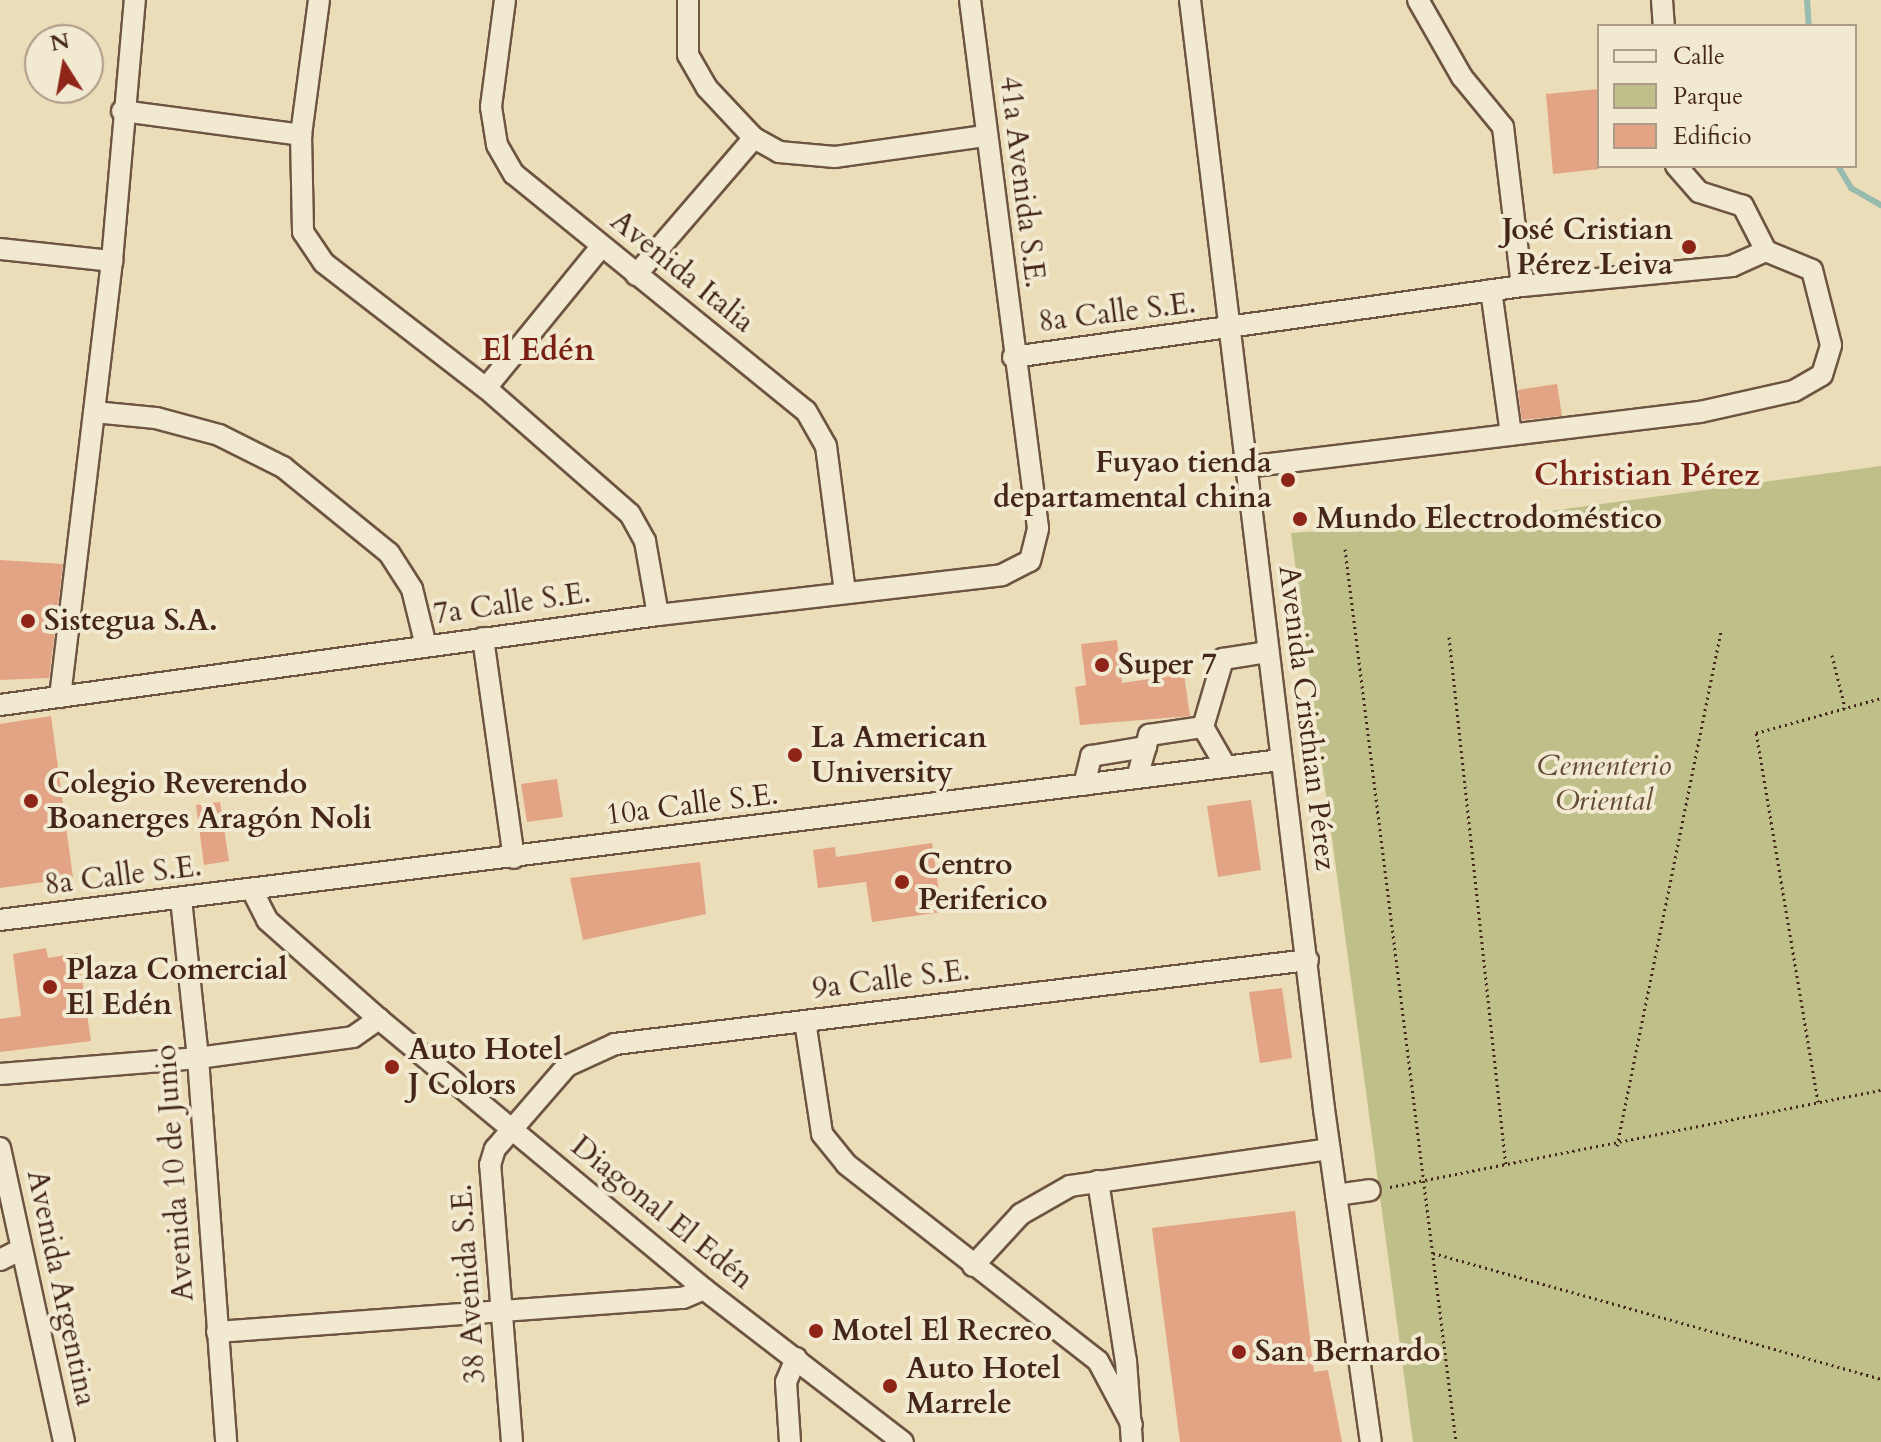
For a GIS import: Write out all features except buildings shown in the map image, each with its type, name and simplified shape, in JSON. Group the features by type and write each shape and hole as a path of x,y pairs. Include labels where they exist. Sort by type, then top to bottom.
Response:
{"street":[{"path":"60,697 112,261 122,111 135,0"},
{"path":"319,0 301,135 303,232 324,263 486,388 630,514 645,541 658,615"},
{"name":"Avenida Italia","path":"505,0 491,107 497,145 514,174 806,411 826,446 845,593"},
{"path":"688,0 688,55 707,88 754,138 779,152 835,157 984,136"},
{"name":"41a Avenida S.E.","path":"970,0 984,136 1038,528 1030,561"},
{"name":"Avenida Cristhian Pérez","path":"1190,0 1329,1149 1371,1442"},
{"path":"1418,0 1462,77 1503,127 1522,286"},
{"path":"1662,0 1664,24"},
{"path":"122,111 301,135"},
{"path":"636,275 754,138"},
{"path":"1245,467 1700,412 1794,391 1822,375 1831,345 1812,270 1766,251 1743,206 1699,192 1678,168"},
{"path":"486,388 602,246"},
{"path":"0,249 112,261"},
{"name":"8a Calle S.E.","path":"1013,357 1522,286 1732,266 1766,251"},
{"path":"1491,290 1511,435"},
{"path":"94,412 156,418 219,435 283,467 389,553 412,589 426,646"},
{"name":"7a Calle S.E.","path":"0,705 658,615 1002,575 1030,561"},
{"path":"483,638 514,858"},
{"path":"1226,767 1203,727 1223,659 1268,652"},
{"path":"1137,778 1149,735 1203,727"},
{"path":"1084,785 1091,756 1146,747"},
{"name":"10a Calle S.E.","path":"252,890 1281,760"},
{"name":"8a Calle S.E.","path":"0,920 252,890"},
{"name":"Diagonal El Edén","path":"252,890 267,920 379,1019 704,1289 903,1442"},
{"name":"Avenida 10 de Junio","path":"181,899 198,1058 226,1442"},
{"name":"9a Calle S.E.","path":"512,1128 567,1066 615,1044 1308,960"},
{"path":"0,1074 198,1058 353,1037 379,1019"},
{"path":"805,1021 822,1134 846,1164 1098,1361 1132,1434"},
{"name":"38 Avenida S.E.","path":"512,1128 495,1149 490,1165 512,1442"},
{"name":"Avenida Argentina","path":"0,1148 58,1439"},
{"path":"973,1266 1042,1198 1098,1181 1329,1149"},
{"path":"1098,1181 1132,1434"},
{"path":"1336,1195 1370,1190"},
{"path":"0,1260 20,1250"},
{"path":"217,1332 683,1298 704,1289"},
{"path":"790,1442 786,1382 796,1358"}],"path":[{"path":"1345,549 1456,1442"},
{"path":"1617,1146 1721,631"},
{"path":"1449,637 1506,1167"},
{"path":"1832,655 1845,708"},
{"path":"1818,1102 1756,733 1881,698"},
{"path":"1370,1190 1617,1146 1881,1090"},
{"path":"1433,1253 1881,1379"}],"green space":[{"name":"Cementerio Oriental","path":"1881,466 1881,1442 1413,1442 1291,533 1491,519"}],"waterway":[{"path":"1807,0 1809,24"},
{"path":"1839,168 1851,188 1881,205"}],"place":[{"name":"José Cristian Pérez Leiva","path":"1689,247"},
{"name":"Fuyao tienda departamental china","path":"1288,480"},
{"name":"Mundo Electrodoméstico","path":"1300,519"},
{"name":"Sistegua S.A.","path":"28,621"},
{"name":"Super 7","path":"1102,665"},
{"name":"La American University","path":"795,755"},
{"name":"Colegio Reverendo Boanerges Aragón Noli","path":"31,801"},
{"name":"Centro Periferico","path":"902,882"},
{"name":"Plaza Comercial El Edén","path":"50,987"},
{"name":"Auto Hotel J Colors","path":"392,1067"},
{"name":"Motel El Recreo","path":"816,1331"},
{"name":"San Bernardo","path":"1239,1352"},
{"name":"Auto Hotel Marrele","path":"890,1386"}],"district":[{"name":"El Edén","path":"538,350"},
{"name":"Christian Pérez","path":"1647,475"}]}
